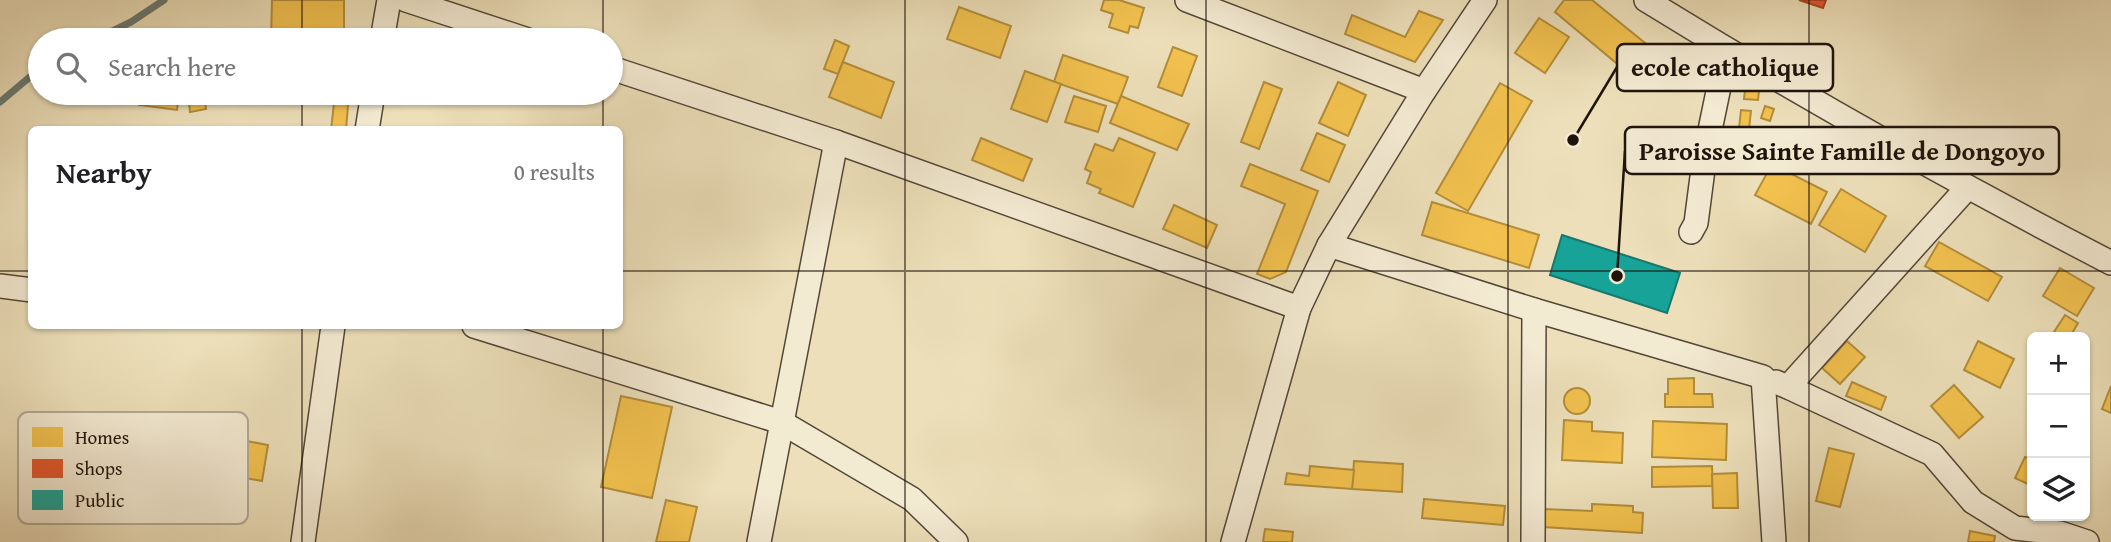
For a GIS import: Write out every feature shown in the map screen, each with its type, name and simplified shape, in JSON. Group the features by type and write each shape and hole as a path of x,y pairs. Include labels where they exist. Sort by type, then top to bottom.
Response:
{"street":[{"path":"384,28 388,0"},
{"path":"406,0 491,28"},
{"path":"1187,0 1424,91"},
{"path":"1233,542 1299,308 1329,245 1424,91 1485,0"},
{"path":"1646,0 1764,73 1967,188 2111,263"},
{"path":"1691,232 1696,223 1705,154 1720,82 1716,43"},
{"path":"623,72 836,142 1299,308"},
{"path":"368,126 371,105"},
{"path":"759,542 836,142"},
{"path":"1788,387 1967,188"},
{"path":"1329,245 1534,310 1763,377 1932,454 1973,502 2015,528 2060,533 2087,542"},
{"path":"0,286 28,289"},
{"path":"1533,542 1534,310"},
{"path":"303,542 333,329"},
{"path":"484,329 781,422 912,499 956,542"},
{"path":"1763,377 1774,542"}],"building: Homes":[{"path":"272,0 344,0 344,28 271,28"},
{"path":"1104,0 1119,0 1144,8 1138,28 1130,26 1128,33 1109,27 1113,14 1101,10"},
{"path":"1564,0 1592,0 1661,56 1639,82 1555,12"},
{"path":"959,7 1011,26 1000,58 947,39"},
{"path":"1419,11 1443,20 1415,62 1345,34 1352,15 1405,37"},
{"path":"1539,18 1569,37 1545,73 1515,53"},
{"path":"835,40 849,46 838,74 824,69"},
{"path":"1173,47 1197,56 1182,96 1158,87"},
{"path":"1063,55 1128,77 1118,104 1054,82"},
{"path":"843,62 894,82 881,118 829,97"},
{"path":"1025,71 1061,84 1047,122 1011,109"},
{"path":"1746,81 1760,82 1758,100 1744,99"},
{"path":"1264,82 1282,89 1259,149 1241,142"},
{"path":"1338,82 1366,95 1348,136 1319,123"},
{"path":"1500,83 1532,101 1468,211 1436,193"},
{"path":"1074,96 1106,106 1098,132 1065,122"},
{"path":"1121,96 1189,124 1177,150 1110,123"},
{"path":"139,105 178,105 177,110"},
{"path":"189,105 206,105 206,109 190,112"},
{"path":"334,105 348,105 346,126 331,126"},
{"path":"1765,106 1774,109 1770,121 1761,118"},
{"path":"1741,110 1751,111 1749,129 1739,128"},
{"path":"1317,133 1345,145 1329,182 1301,170"},
{"path":"981,138 1032,159 1023,181 972,160"},
{"path":"1119,138 1155,153 1133,207 1099,193 1101,189 1087,183 1091,172 1085,169 1095,144 1113,151"},
{"path":"1250,164 1318,191 1286,272 1270,279 1257,274 1285,204 1241,186"},
{"path":"1772,164 1827,192 1811,224 1755,195"},
{"path":"1841,189 1886,216 1865,252 1819,225"},
{"path":"1432,202 1539,235 1529,268 1422,235"},
{"path":"1174,205 1217,225 1207,248 1163,229"},
{"path":"1939,242 2002,277 1988,301 1925,266"},
{"path":"2060,268 2094,288 2077,316 2043,296"},
{"path":"2065,315 2078,323 2073,332 2054,332"},
{"path":"1847,341 1865,357 1840,384 1822,368"},
{"path":"1978,341 2014,359 2000,388 1964,370"},
{"path":"1694,378 1694,394 1712,394 1713,407 1665,407 1668,379"},
{"path":"1852,382 1886,397 1881,410 1846,396"},
{"path":"1954,385 1983,417 1959,438 1931,406"},
{"path":"2111,386 2111,413 2102,409"},
{"path":"1577,388 1586,392 1590,401 1586,410 1577,414 1568,410 1564,401 1568,392"},
{"path":"621,396 672,407 652,498 601,487"},
{"path":"1564,420 1592,422 1592,431 1623,433 1622,463 1562,460"},
{"path":"1653,421 1727,424 1726,460 1652,457"},
{"path":"248,441 268,445 262,481 248,478"},
{"path":"1829,448 1854,454 1840,507 1816,501"},
{"path":"2025,457 2027,458 2027,484 2015,478"},
{"path":"1354,461 1403,464 1402,492 1352,489"},
{"path":"1310,466 1354,470 1352,489 1285,484 1287,473 1309,476"},
{"path":"1712,466 1713,486 1652,487 1652,467"},
{"path":"1737,473 1738,508 1713,508 1712,474"},
{"path":"1424,499 1505,506 1503,525 1422,518"},
{"path":"666,500 697,507 689,542 656,542"},
{"path":"1592,504 1633,506 1633,512 1643,513 1642,533 1543,527 1544,509 1592,511"},
{"path":"1265,529 1293,532 1292,542 1263,542"},
{"path":"1970,531 1995,536 1994,542 1968,542"}],"building: Shops":[{"path":"1799,0 1826,0 1823,8"}],"building: Public":[{"path":"1562,235 1680,273 1667,313 1550,275"}],"waterway":[{"path":"119,28 164,0"},
{"path":"0,102 28,79"}],"place":[{"name":"ecole catholique","path":"1573,140"},
{"name":"Paroisse Sainte Famille de Dongoyo","path":"1617,276"}]}
